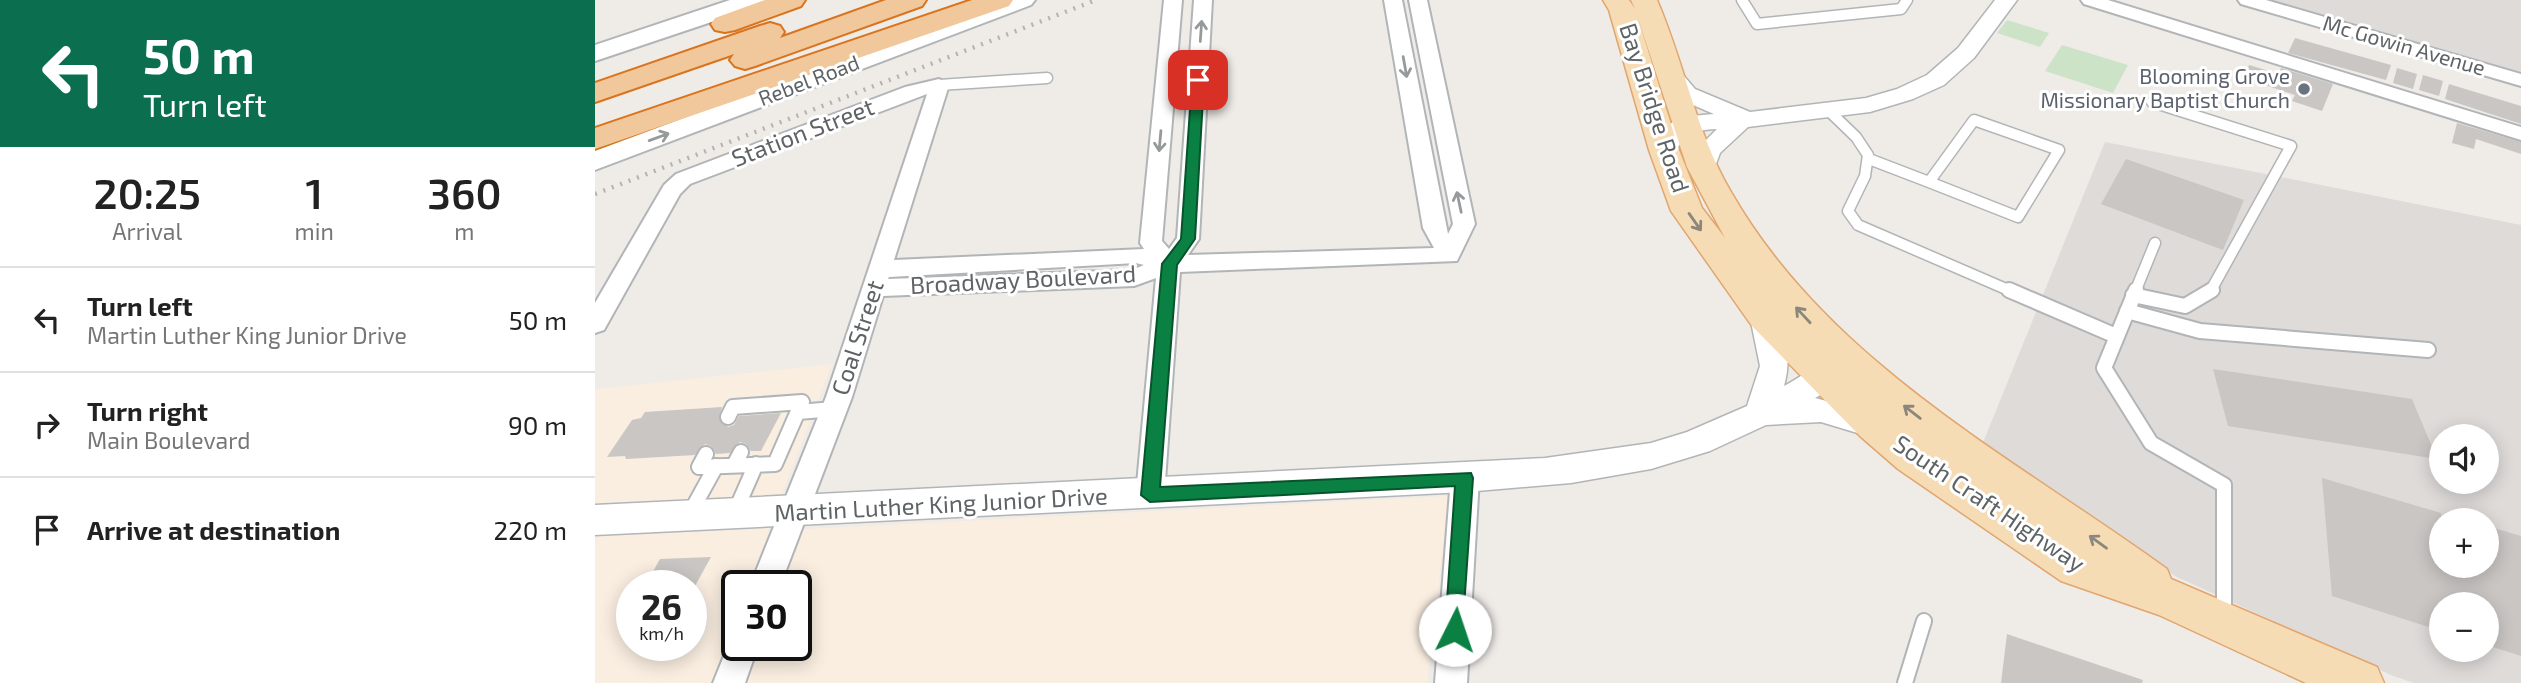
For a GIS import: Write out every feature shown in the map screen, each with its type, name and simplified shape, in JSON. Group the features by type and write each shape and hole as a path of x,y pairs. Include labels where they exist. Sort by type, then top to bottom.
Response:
{"highway":[{"path":"595,71 791,0"},
{"path":"595,93 861,0"},
{"path":"595,113 912,0"},
{"path":"595,139 999,0"}],"main road":[{"path":"595,52 754,0"},
{"name":"Rebel Road","path":"595,161 1023,0"},
{"name":"Bay Bridge Road","path":"1616,0 1628,29 1664,150 1687,211 1742,291 1765,317 1838,371"},
{"name":"Bay Bridge Road","path":"1644,0 1713,192 1751,252 1801,313 1838,371"},
{"path":"1628,29 1646,46 1669,115 1687,124"},
{"name":"South Craft Highway","path":"1838,371 1874,425 1912,457 2076,567 2171,599 2224,625 2360,683"},
{"name":"South Craft Highway","path":"1838,371 1933,428 2015,488 2095,539 2171,599"}],"street":[{"path":"1170,264 1151,243 1173,0"},
{"path":"1150,495 1170,264 1188,239 1203,0"},
{"path":"1393,0 1434,228 1449,255"},
{"path":"1418,0 1464,224 1449,255"},
{"path":"1664,150 1672,133 1687,124 1828,110 1894,100 1929,85 1959,61 2006,0"},
{"path":"2090,0 2521,134"},
{"name":"Mc Gowin Avenue","path":"2247,0 2521,80"},
{"path":"1670,74 1687,94 1743,118"},
{"name":"Station Street","path":"595,324 672,190 684,179 912,91 939,85"},
{"name":"Coal Street","path":"771,570 834,409 939,85"},
{"path":"1703,169 1708,150 1743,118"},
{"name":"Broadway Boulevard","path":"877,278 1133,278 1170,264 1449,255"},
{"path":"1765,317 1776,366 1760,413 1821,410 1874,425"},
{"name":"Martin Luther King Junior Drive","path":"595,520 1150,495 1465,478 1598,466 1665,452 1760,413 1838,371"},
{"path":"1451,683 1465,478"},
{"path":"729,683 737,661"}],"lane":[{"path":"1742,0 1757,24 1901,9"},
{"path":"1892,0 1901,9"},
{"path":"1901,9 1907,0"},
{"path":"939,85 1047,78"},
{"path":"2133,295 2185,306 2211,292 2291,146 2152,102"},
{"path":"1828,110 1866,146 1871,169 1848,211 1858,225 2116,336"},
{"path":"1869,159 1929,183 2018,217 2059,150 1974,120 1929,183"},
{"path":"2155,243 2104,368 2151,443 2224,485 2224,625"},
{"path":"2127,311 2200,331 2428,350"},
{"path":"706,454 699,467 716,466 737,459 756,464 775,464 802,402 765,410 733,407 728,417"},
{"path":"798,412 834,409"},
{"path":"733,515 756,464"},
{"path":"688,517 716,466"},
{"path":"1905,683 1924,621"}],"shaded area":[{"path":"2272,0 2521,0 2521,73 2513,72"},
{"path":"2105,142 2521,225 2521,683 2414,683 2175,576 1980,450"},
{"path":"832,364 768,531 1449,496 1427,683 595,683 595,389"}],"green space":[{"path":"2007,20 2049,33 2040,47 1997,33"},
{"path":"2062,45 2128,65 2113,93 2045,71"}],"building":[{"path":"2295,38 2391,65 2386,80 2288,53"},
{"path":"2249,65 2279,74 2281,68 2333,84 2322,111 2292,101 2295,95 2244,78"},
{"path":"2397,68 2417,74 2413,89 2393,83"},
{"path":"2423,75 2443,81 2439,96 2419,90"},
{"path":"2449,84 2521,106 2521,124 2445,99"},
{"path":"2457,123 2521,142 2521,154 2476,139 2474,149 2452,143"},
{"path":"2126,159 2244,200 2223,250 2101,204"},
{"path":"2213,369 2412,399 2429,440 2429,458 2228,426"},
{"path":"722,407 719,418 728,427 734,425 739,416 781,413 761,451 751,451 746,444 740,442 730,453 716,454 711,446 705,444 695,455 626,459 625,456 607,457 632,420 641,418 645,412"},
{"path":"2322,478 2429,509 2429,578 2499,578 2499,530 2521,536 2521,656 2499,649 2499,592 2429,592 2429,627 2332,596"},
{"path":"711,557 704,570 654,570 660,559"},
{"path":"2007,634 2143,680 2142,683 2001,683"}],"railway":[{"path":"595,194 1096,0"}],"place":[{"name":"Blooming Grove Missionary Baptist Church","path":"2304,89"}],"route":[{"path":"1198,80 1188,239 1170,264 1150,495 1465,478 1455,630"}]}
